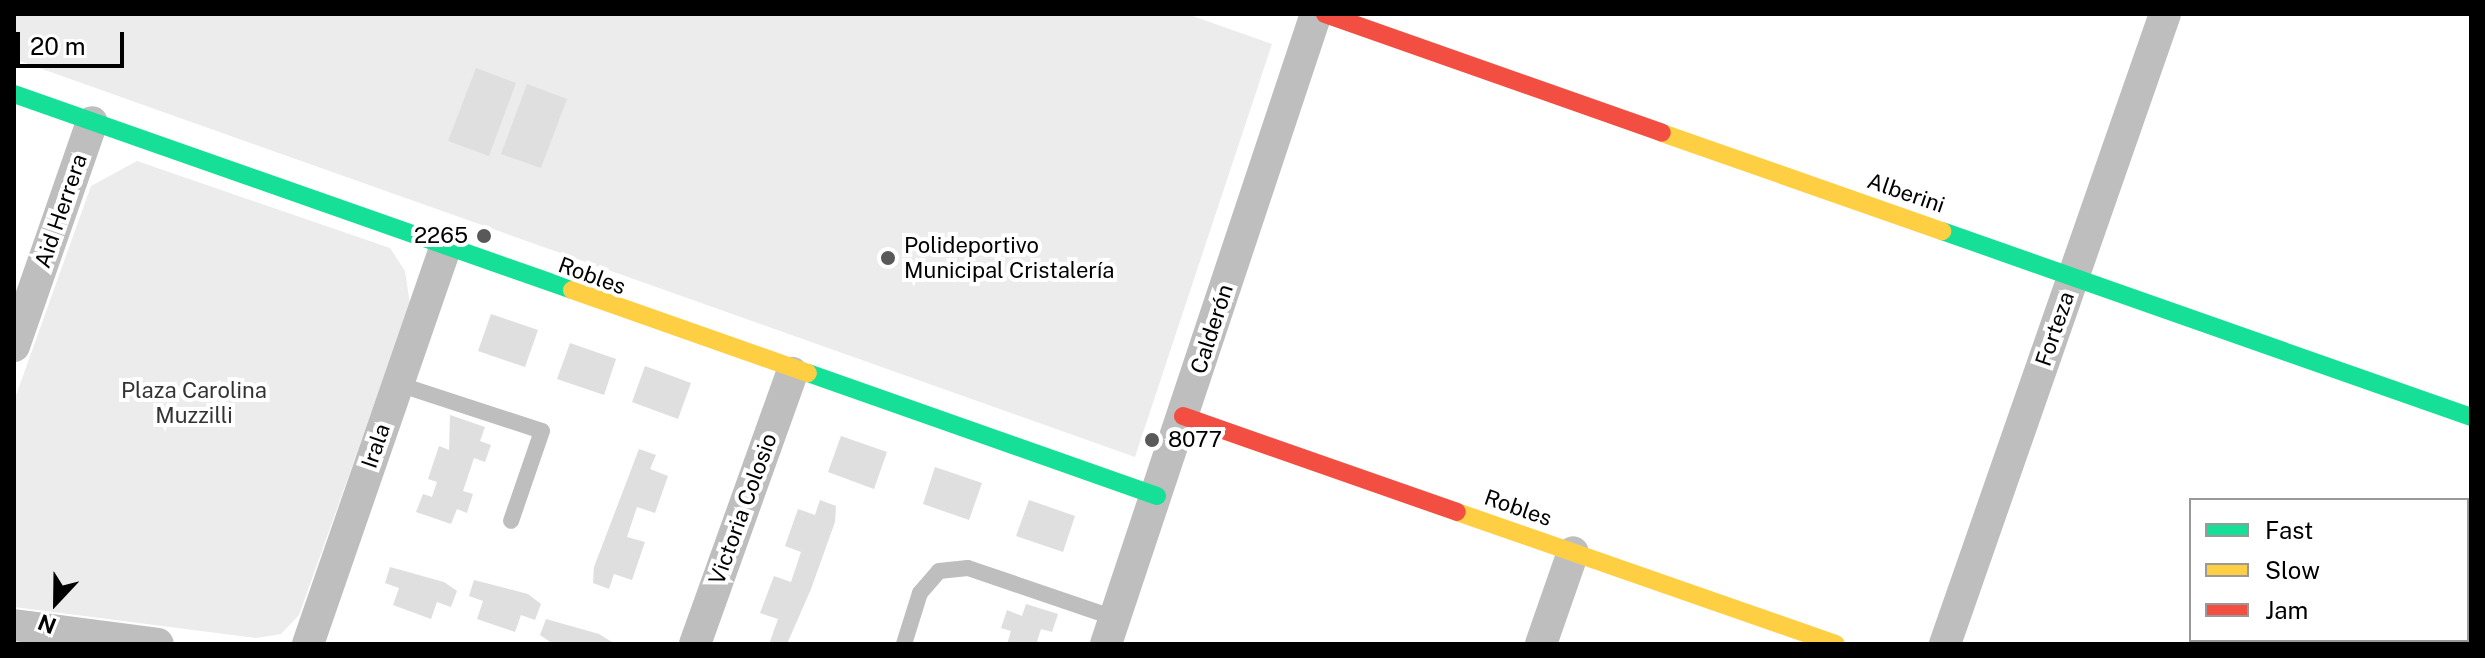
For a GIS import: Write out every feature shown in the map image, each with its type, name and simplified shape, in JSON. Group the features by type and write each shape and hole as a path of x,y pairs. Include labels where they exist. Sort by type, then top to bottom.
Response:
{"street":[{"name":"Calderón","path":"1111,631 1316,14"},
{"name":"Alberini","path":"1325,14 2471,417"},
{"name":"Forteza","path":"1945,644 2165,14"},
{"name":"Robles","path":"14,94 792,373 1157,496"},
{"name":"Aid Herrera","path":"14,346 92,122"},
{"name":"Irala","path":"308,644 445,249"},
{"name":"Victoria Colosio","path":"695,644 792,373"},
{"name":"Robles","path":"1183,416 1836,644"},
{"path":"1541,644 1573,552"},
{"path":"14,625 158,644"}],"lane":[{"path":"398,384 542,431 511,521"},
{"path":"904,644 920,593 939,571 968,568 1111,631"}],"green space":[{"name":"Polideportivo Municipal Cristalería","path":"14,14 1187,14 1272,44 1135,457 14,59"},
{"name":"Plaza Carolina Muzzilli","path":"137,161 390,248 405,271 410,304 299,615 281,634 256,638 14,607 14,401 91,186"}],"building":[{"path":"476,68 516,83 489,156 448,141"},
{"path":"527,84 567,99 541,168 501,154"},
{"path":"491,314 538,330 525,367 478,351"},
{"path":"570,343 616,359 604,395 557,379"},
{"path":"645,366 691,383 678,419 632,402"},
{"path":"450,415 485,427 480,441 491,445 485,462 474,458 463,491 473,494 467,513 457,509 451,524 416,512 423,494 432,497 437,482 428,479 439,446 449,450"},
{"path":"841,436 887,452 874,489 828,472"},
{"path":"639,449 656,455 650,469 668,476 655,513 637,507 627,537 645,542 632,580 614,574 609,589 593,583 594,567"},
{"path":"935,467 982,483 969,520 923,504"},
{"path":"820,500 836,506 835,522 787,644 769,644 778,619 760,613 774,576 791,582 801,552 785,546 798,509 815,515"},
{"path":"1029,500 1075,516 1063,552 1016,536"},
{"path":"390,567 444,582 457,591 451,607 437,602 431,619 393,605 399,588 385,583"},
{"path":"474,580 528,594 541,604 535,620 521,615 515,632 477,619 483,601 469,596"},
{"path":"1026,604 1058,614 1052,632 1041,629 1037,641 1044,644 1007,644 1011,631 1001,628 1007,610 1022,616"},
{"path":"546,619 599,634 615,644 553,644 540,635"}],"traffic: fast":[{"path":"14,94 572,290"},
{"path":"1942,231 2471,417"},
{"path":"808,373 1157,496"}],"traffic: slow":[{"path":"1662,133 1942,231"},
{"path":"572,290 808,373"},
{"path":"1457,512 1836,644"}],"traffic: jam":[{"path":"1325,14 1662,133"},
{"path":"1183,416 1457,512"}],"place":[{"name":"2265","path":"484,236"},
{"name":"Polideportivo Municipal Cristalería","path":"888,258"},
{"name":"8077","path":"1152,440"}]}
